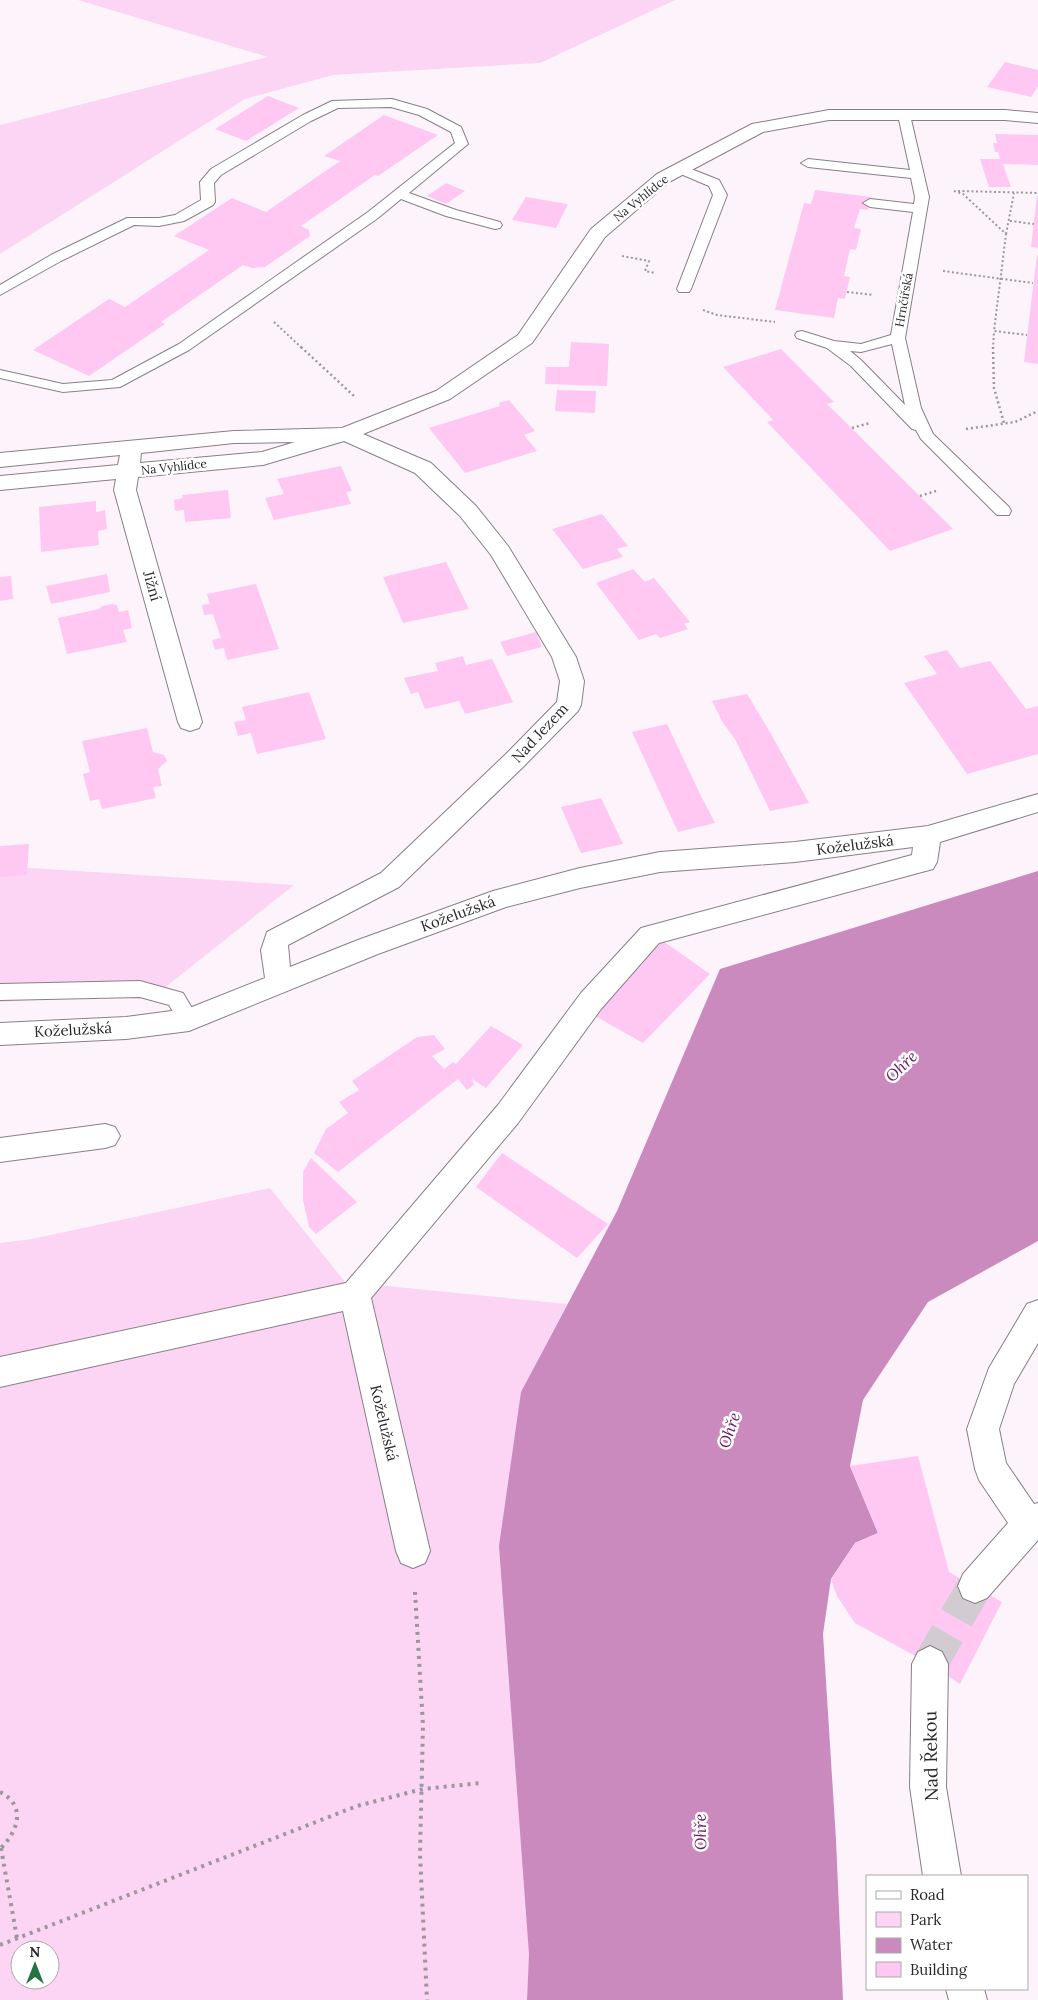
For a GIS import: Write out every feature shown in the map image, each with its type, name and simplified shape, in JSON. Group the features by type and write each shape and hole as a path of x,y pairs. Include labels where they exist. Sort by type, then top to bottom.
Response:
{"street":[{"name":"Na Vyhlídce","path":"0,483 264,458 345,434 443,395 525,339 598,233 663,178 758,128 829,116 1005,115 1038,118"},
{"name":"Na Vyhlídce","path":"0,460 234,438 345,434"},
{"name":"Nad Jezem","path":"279,983 274,950 276,939 390,880 570,705 572,681 564,657 500,551 468,511 423,468 345,434"},
{"name":"Jižní","path":"132,448 125,490 190,722"},
{"name":"Koželužská","path":"0,1034 126,1028 189,1020 368,947 502,898 580,878 660,862 795,852 928,836 1038,803"},
{"name":"Koželužská","path":"413,1551 356,1294 508,1114 591,1001 650,934 924,862 928,836"},
{"path":"0,1150 105,1136"},
{"path":"0,1372 356,1294"},
{"path":"975,1586 1034,1522 991,1469 983,1429 1000,1378 1038,1314"},
{"name":"Nad Řekou","path":"930,1664 928,1787 942,1875"}],"lane":[{"path":"0,291 56,258 132,221 159,222 178,218 208,202 208,182 216,172 307,118 336,104 392,103 423,112 456,130 462,144 373,215 184,347 115,384 63,388 0,374"},
{"name":"Hrnčířská","path":"904,115 922,197 898,338 913,408 924,434 1003,511"},
{"path":"808,162 917,175"},
{"path":"681,168 714,183 720,195 684,289"},
{"path":"400,194 451,213 495,225"},
{"path":"870,203 920,209"},
{"path":"802,335 832,345 861,348 898,338"},
{"path":"832,345 856,363 924,434"},
{"path":"0,992 140,989 176,999 189,1020"}],"path":[{"path":"917,175 938,176 943,186 963,194 1006,234"},
{"path":"955,191 1038,193"},
{"path":"1014,193 1006,234 994,331 991,366 992,384 1004,423 1015,422 1038,412"},
{"path":"1010,221 1034,224"},
{"path":"586,250 648,261 645,271 669,275 665,283 668,286 689,290 698,308 707,313 780,322"},
{"path":"910,266 1033,284"},
{"path":"257,296 258,307 380,420"},
{"path":"994,331 1027,335"},
{"path":"413,1551 423,1725 420,1854 427,2000"},
{"path":"0,1944 357,1806 423,1789 481,1783"},
{"path":"0,1792 10,1797 18,1813 18,1822 14,1832 9,1841 0,1848 17,1938"}],"green space":[{"path":"78,0 675,0 540,63 333,75 245,99 0,254 0,125 268,57"},
{"path":"0,866 294,885 158,993 0,1002"},
{"path":"270,1188 345,1282 567,1304 521,1392 529,1954 527,2000 0,2000 0,1243 32,1239"}],"water":[{"name":"Ohře","path":"1038,871 1038,1241 928,1302 863,1400 850,1466 878,1533 855,1543 831,1579 823,1634 836,1840 843,2000 527,2000 529,1954 499,1546 521,1392 617,1211 720,969"}],"building":[{"path":"1005,62 1038,70 1038,86 1031,97 987,87"},
{"path":"268,96 299,108 246,141 215,129"},
{"path":"384,115 438,135 378,176 375,175 301,226 309,230 310,236 265,267 252,268 243,265 161,322 165,324 89,376 33,350 109,299 125,307 209,250 174,236 232,198 266,212 340,161 324,156"},
{"path":"995,134 1038,135 1038,165 1003,164 1011,187 989,187 980,159 1000,159 998,152 995,152 993,143 997,143"},
{"path":"446,183 465,191 446,204 427,196"},
{"path":"815,190 871,197 868,210 860,209 854,228 861,229 856,250 850,249 844,276 850,277 845,299 838,298 834,318 775,310 804,203 811,204"},
{"path":"1038,196 1038,248 1031,247"},
{"path":"526,197 568,204 556,228 512,220"},
{"path":"1038,255 1038,364 1024,362"},
{"path":"571,342 609,344 607,386 545,384 546,367 569,367"},
{"path":"781,349 834,402 827,404 953,529 890,551 767,422 773,420 723,367"},
{"path":"557,390 596,391 595,413 555,411"},
{"path":"509,400 535,431 524,435 537,451 465,473 429,428 500,406 499,403"},
{"path":"341,466 352,491 346,492 351,504 274,520 265,498 284,494 277,479"},
{"path":"228,490 231,518 185,522 184,510 175,511 174,500 183,498 182,495"},
{"path":"96,501 96,512 105,510 107,529 98,531 99,545 41,552 39,507"},
{"path":"602,514 628,546 617,549 623,557 583,569 552,529"},
{"path":"446,562 469,609 403,623 383,577"},
{"path":"633,569 645,582 654,578 690,622 684,624 688,629 660,638 656,634 639,640 596,583"},
{"path":"107,574 110,592 51,604 46,586"},
{"path":"11,576 13,599 0,601 0,577"},
{"path":"256,584 279,649 227,660 224,648 215,650 212,640 221,638 213,614 204,615 202,605 210,604 207,594"},
{"path":"117,605 119,612 128,610 132,628 123,630 127,642 67,654 58,618 99,609 102,606"},
{"path":"536,632 542,647 507,656 500,642"},
{"path":"947,650 960,668 990,661 1026,709 1038,706 1038,754 967,774 904,683 937,674 924,656"},
{"path":"463,656 466,665 492,659 513,702 465,714 459,701 425,709 418,692 411,694 404,678 438,671 435,663"},
{"path":"309,692 326,739 257,754 251,733 238,736 234,722 246,720 242,707"},
{"path":"747,694 809,803 770,811 735,739 723,723 712,701"},
{"path":"667,724 715,823 678,832 632,732"},
{"path":"147,728 153,752 164,755 167,761 158,769 162,786 153,787 156,798 102,809 99,799 90,801 83,774 90,772 82,741"},
{"path":"601,798 623,844 581,853 561,807"},
{"path":"29,844 27,875 0,877 0,846"},
{"path":"663,941 710,974 643,1043 595,1016 645,961 644,959"},
{"path":"491,1026 523,1045 486,1088 472,1079 474,1085 467,1090 458,1079 338,1172 314,1153 326,1129 348,1113 339,1102 359,1090 352,1081 417,1037 434,1035 445,1049 432,1056 444,1069 453,1062 456,1064"},
{"path":"502,1153 608,1224 577,1258 476,1187"},
{"path":"311,1158 357,1202 316,1234 309,1227 303,1200 303,1172"},
{"path":"918,1456 949,1572 1002,1602 960,1684 930,1664 855,1623 837,1596 831,1580 855,1543 878,1533 850,1466"}],"tunnel":[{"path":"930,1664 975,1586"}]}
